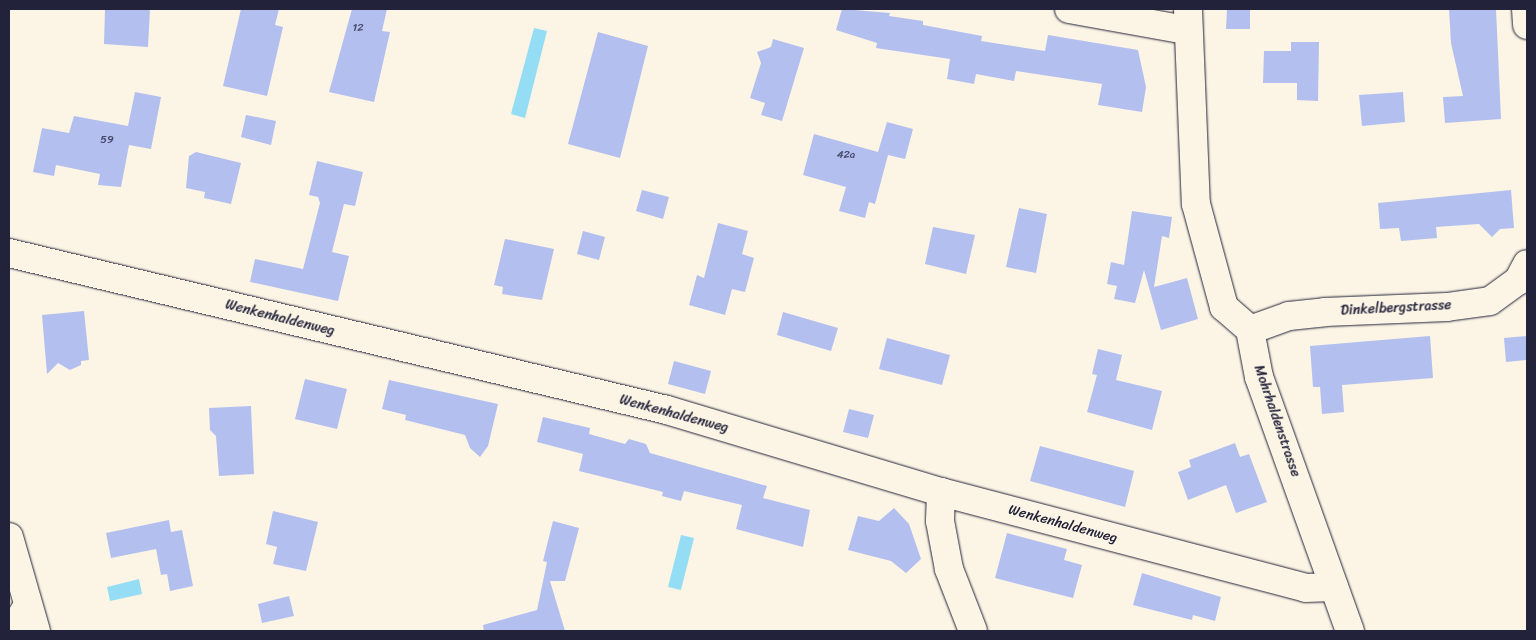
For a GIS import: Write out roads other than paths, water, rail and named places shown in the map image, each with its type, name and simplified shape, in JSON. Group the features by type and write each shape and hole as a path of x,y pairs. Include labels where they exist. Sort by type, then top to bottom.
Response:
{"street":[{"path":"1068,9 1187,19 1196,204 1224,306 1250,330"},
{"path":"1526,9 1527,25"},
{"name":"Wenkenhaldenweg","path":"9,253 667,410 941,492 1306,588 1334,587"},
{"name":"Dinkelbergstrasse","path":"1250,330 1289,316 1325,312 1447,307 1490,301 1518,281 1527,264"},
{"name":"Mohrhaldenstrasse","path":"1250,330 1259,377 1350,631"},
{"path":"941,492 940,521 949,568 972,631"},
{"path":"9,536 31,619 12,631"}],"water":[{"path":"534,28 547,31 525,118 511,114"},
{"path":"681,535 694,538 681,590 668,587"},
{"path":"139,579 142,594 110,601 107,587"}]}
